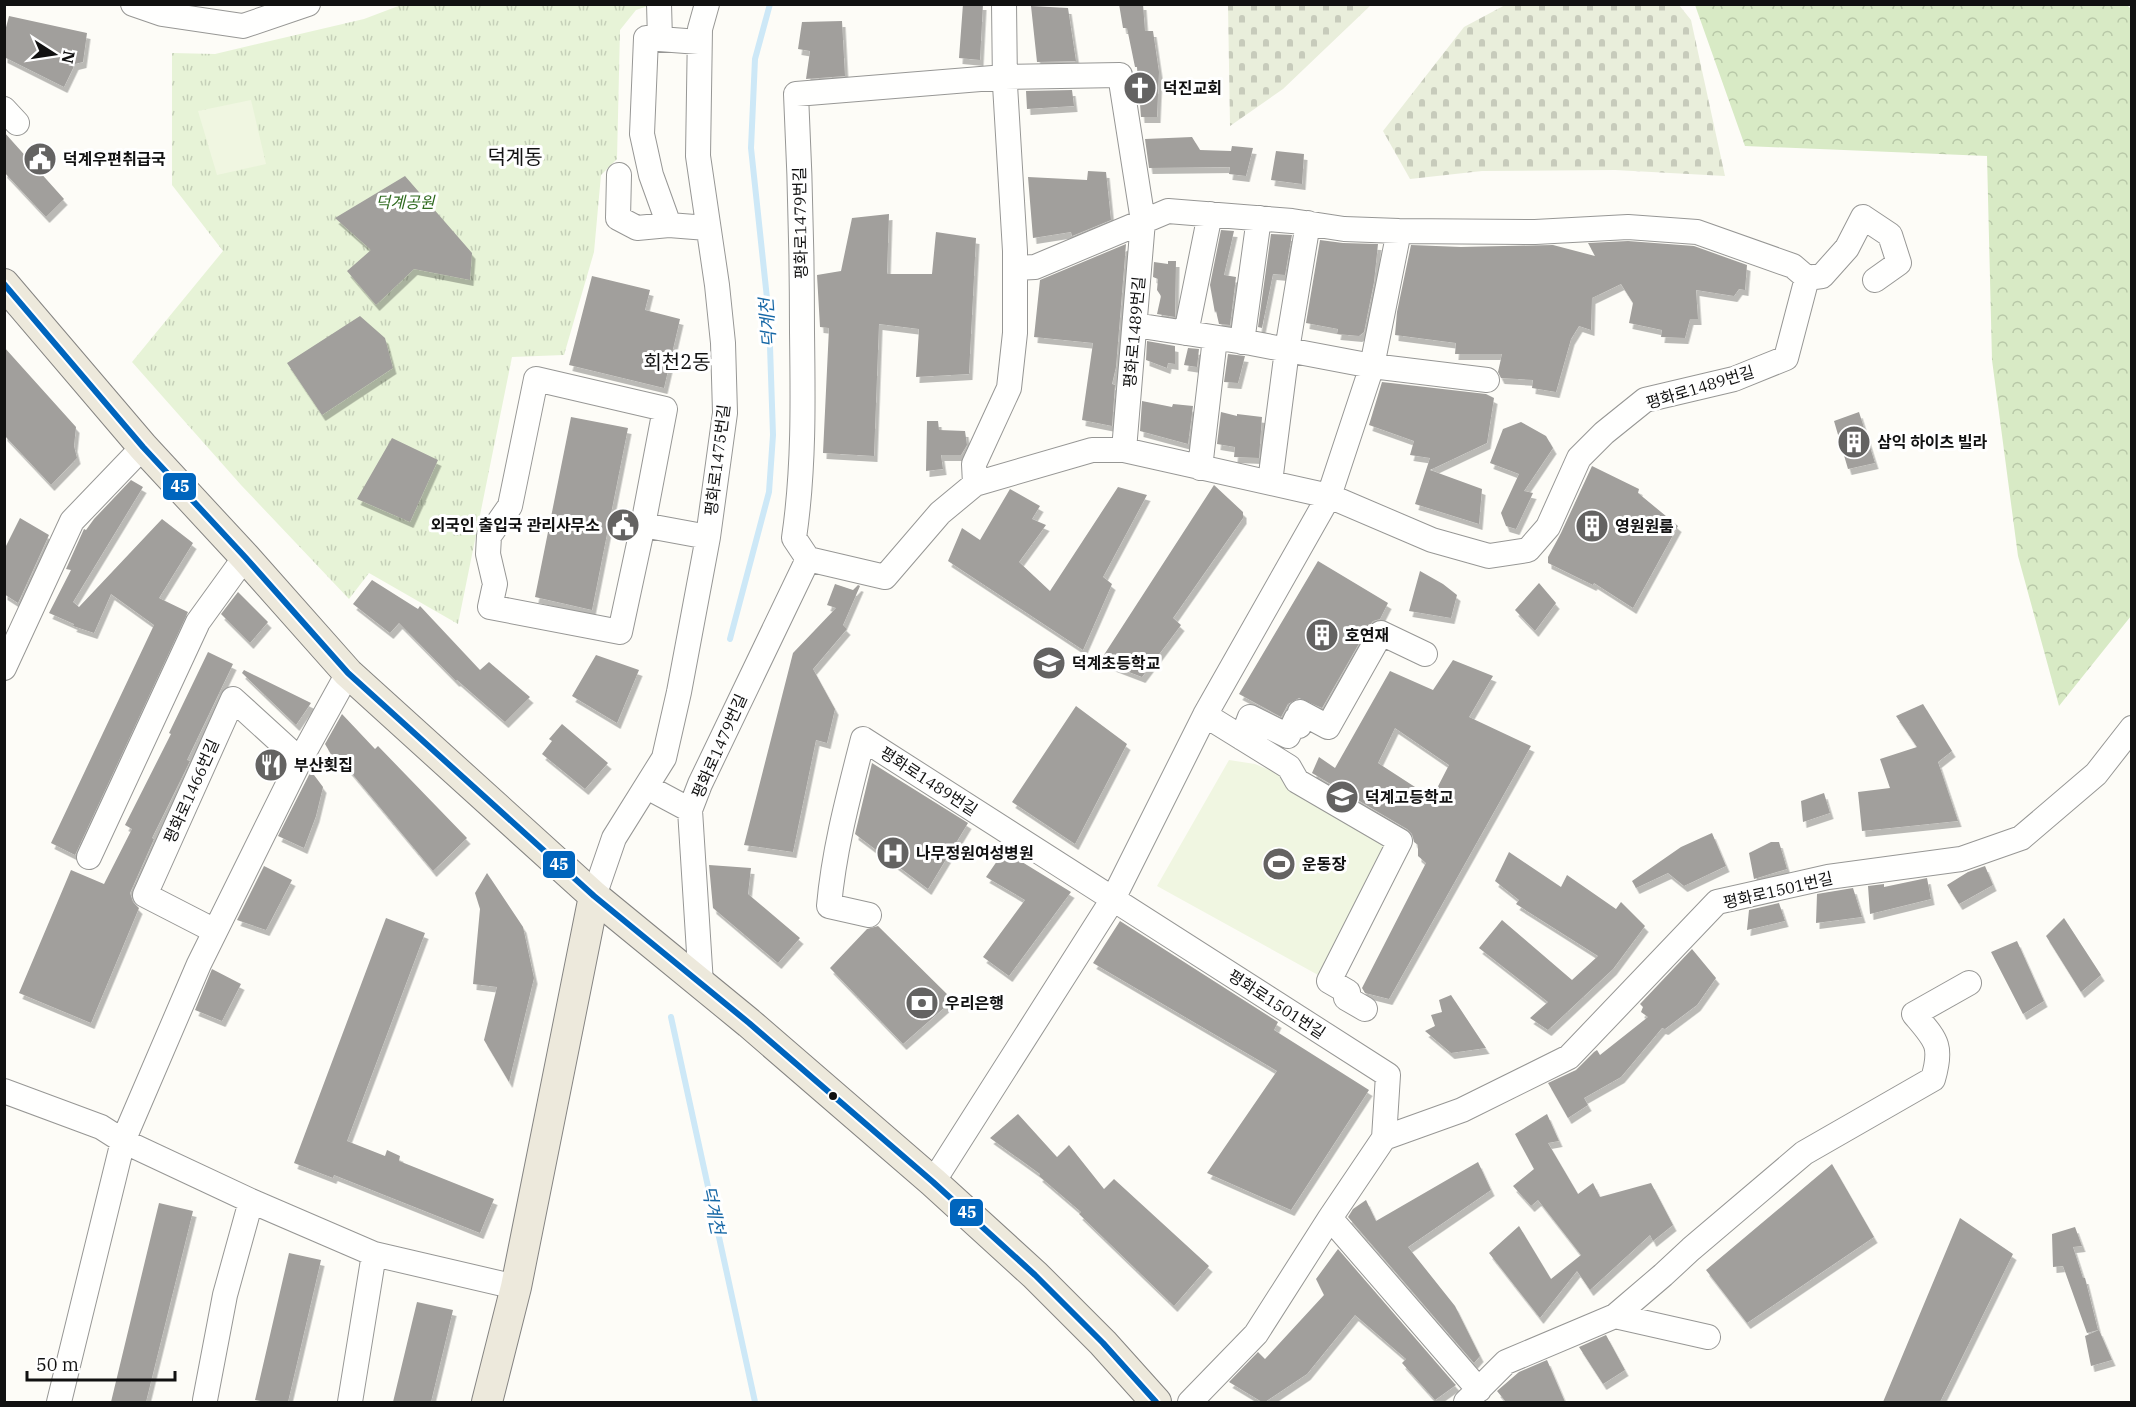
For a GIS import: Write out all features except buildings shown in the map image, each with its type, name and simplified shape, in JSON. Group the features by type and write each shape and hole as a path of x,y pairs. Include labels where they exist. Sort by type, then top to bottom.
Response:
{"main road":[{"path":"4,284 143,447 246,557 348,673 594,896 758,1030 933,1182 1035,1275 1103,1343 1156,1402"},
{"path":"487,1402 516,1287 594,896"}],"street":[{"path":"133,4 162,14 243,26 308,4"},
{"path":"659,4 660,39"},
{"name":"평화로1475번길","path":"594,896 614,837 664,758 679,692 708,537 725,413 723,343 717,285 698,156 699,42 707,4"},
{"path":"975,484 974,464 1009,388 1015,333 1015,267 1005,76 1004,4"},
{"path":"669,225 651,175 642,134 646,38 699,42"},
{"name":"평화로1489번길","path":"1005,76 1120,75 1143,221 1124,450 1329,496 1432,540 1488,556 1528,550 1548,527 1579,458 1604,433 1646,400 1734,379 1786,358 1807,278"},
{"name":"평화로1479번길","path":"690,975 690,810 700,784 808,559 794,538 800,496 803,375 801,201 796,94 1005,76"},
{"path":"619,176 618,218 637,228 669,225 707,228"},
{"path":"1015,267 1035,267 1168,210 1308,223 1344,229 1535,232 1628,226 1696,231 1793,267 1807,278 1822,276 1847,248 1863,217 1890,235 1899,263 1875,280"},
{"path":"1186,333 1210,214"},
{"path":"1242,342 1259,218"},
{"path":"1270,482 1287,350 1308,223"},
{"path":"933,1182 1113,899 1205,715 1329,496 1372,366 1399,231"},
{"path":"1135,325 1372,366 1487,380"},
{"path":"1200,468 1215,338"},
{"path":"536,379 665,409 643,525 620,632 490,607 495,584 488,554 489,536 510,506 536,379"},
{"path":"4,668 72,521 143,447"},
{"path":"808,559 885,577 940,513 975,484 1092,450 1124,450"},
{"path":"643,525 708,537"},
{"path":"89,857 198,622 246,557"},
{"path":"1242,738 1250,717 1288,736 1296,719 1299,726 1300,712 1328,727 1381,633 1425,654"},
{"path":"59,1402 123,1141 199,964 300,760 348,673"},
{"name":"평화로1466번길","path":"215,931 145,895 233,699 300,760"},
{"path":"1205,715 1289,767 1297,781 1400,842 1329,981 1348,992 1346,998 1365,1009"},
{"name":"평화로1501번길","path":"1384,1137 1462,1110 1569,1057 1717,902 1828,877 1961,859 2021,838 2096,774 2132,728"},
{"name":"평화로1489번길","path":"869,915 829,906 831,879 863,739 1113,899"},
{"path":"647,787 690,810"},
{"name":"평화로1501번길","path":"1113,899 1388,1075 1384,1137 1256,1334 1191,1402"},
{"path":"1330,1218 1472,1396 1506,1362 1615,1316 1804,1153 1932,1079 1939,1058 1934,1038 1914,1014 1969,983"},
{"path":"4,1091 101,1126 123,1141 251,1201 374,1254 516,1287"},
{"path":"205,1400 225,1295 251,1201"},
{"path":"350,1402 374,1254"},
{"path":"1615,1316 1708,1337"}],"green space":[{"path":"1228,4 1371,5 1283,89 1230,126"},
{"path":"1507,4 1679,5 1691,20 1725,176 1615,170 1482,171 1410,179 1383,131 1464,27"},
{"name":"덕계공원","path":"401,5 651,5 636,10 620,30 617,159 601,175 594,252 564,355 512,357 458,624 369,573 349,599 241,485 132,362 223,251 172,185 172,53 215,54 364,19"},
{"path":"1695,5 2127,5 2132,10 2131,616 2059,706 2018,556 1992,360 1987,156 1745,146"},
{"path":"251,100 266,164 217,175 198,111"},
{"name":"운동장","path":"1229,760 1255,764 1297,781 1400,841 1329,981 1157,886"}],"waterway":[{"name":"덕계천","path":"730,639 769,492 773,435 769,317 751,148 755,59 770,4"},
{"name":"덕계천","path":"671,1017 755,1402"}],"transit line":[{"name":"45","path":"4,284 143,447 348,673 594,896 749,1023 933,1182 1035,1275 1103,1343 1156,1402"}],"place":[{"name":"덕진교회","path":"1140,88"},
{"name":"덕계우편취급국","path":"40,159"},
{"name":"삼익 하이츠 빌라","path":"1854,442"},
{"name":"외국인 출입국 관리사무소","path":"623,525"},
{"name":"영원원룸","path":"1592,526"},
{"name":"호연재","path":"1322,635"},
{"name":"덕계초등학교","path":"1049,663"},
{"name":"부산횟집","path":"271,765"},
{"name":"덕계고등학교","path":"1342,797"},
{"name":"나무정원여성병원","path":"893,853"},
{"name":"운동장","path":"1279,864"},
{"name":"우리은행","path":"922,1003"}],"district":[{"name":"덕계동","path":"515,157"},
{"name":"회천2동","path":"677,362"}]}
